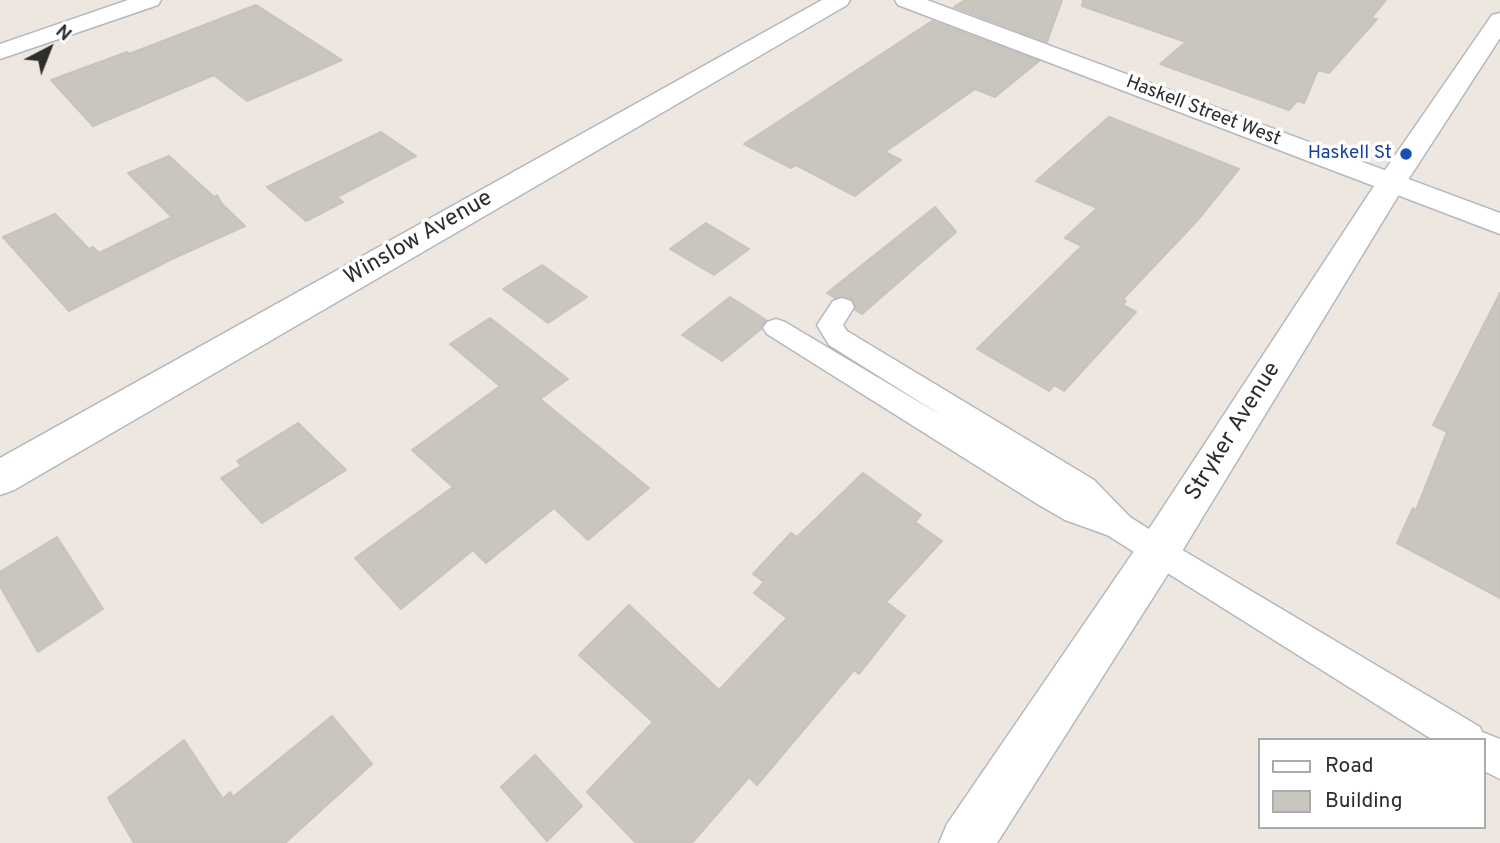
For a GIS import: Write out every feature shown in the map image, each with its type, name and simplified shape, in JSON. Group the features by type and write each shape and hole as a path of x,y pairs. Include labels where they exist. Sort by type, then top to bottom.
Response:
{"street":[{"path":"0,52 150,0"},
{"name":"Winslow Avenue","path":"0,478 839,0"},
{"name":"Haskell Street West","path":"906,0 1500,224"},
{"name":"Stryker Avenue","path":"966,843 1158,552 1391,183 1500,20"}],"lane":[{"path":"842,307 830,325 838,338 1083,489 1119,526 1158,552 1464,738"},
{"path":"776,328 1050,496 1076,511 1119,526"}],"building":[{"path":"965,0 1062,0 1047,42 954,7"},
{"path":"1083,0 1386,0 1371,18 1377,19 1329,73 1318,70 1304,103 1297,101 1289,110 1160,64 1186,42 1082,6"},
{"path":"256,5 342,60 247,101 214,75 93,126 51,80 127,52 129,54"},
{"path":"932,21 1039,61 995,97 975,89 885,152 901,160 855,196 796,165 791,168 744,144"},
{"path":"1109,117 1239,169 1196,222 1123,299 1126,301 1123,305 1136,312 1064,391 1054,385 1049,391 977,349 1082,246 1065,238 1097,208 1036,181"},
{"path":"381,132 416,156 337,197 343,202 306,221 267,187"},
{"path":"169,156 214,197 217,195 222,204 245,226 69,311 3,237 55,214 89,249 93,247 99,253 172,217 128,173"},
{"path":"935,207 956,232 862,314 855,310 852,299 843,296 835,298 827,293"},
{"path":"706,223 749,249 714,275 670,249"},
{"path":"542,265 587,297 548,323 503,289"},
{"path":"1500,293 1500,598 1397,543 1413,508 1416,510 1447,432 1433,425"},
{"path":"730,297 766,320 761,329 722,361 682,335"},
{"path":"490,318 568,379 540,399 649,488 588,540 554,508 486,563 473,550 401,609 355,558 453,487 412,450 500,386 450,344"},
{"path":"298,423 346,470 262,523 221,478 241,466 237,461"},
{"path":"863,473 921,515 915,522 942,541 886,602 905,616 859,674 854,670 757,785 749,777 692,843 636,843 587,792 653,722 579,655 629,605 719,690 787,618 754,593 764,582 753,574 791,533 797,537"},
{"path":"57,537 103,609 38,652 0,586 0,572"},
{"path":"332,716 372,764 285,843 134,843 108,798 184,740 223,799 230,792 233,797"},
{"path":"535,755 582,806 547,841 501,787"}],"place":[{"name":"Haskell St","path":"1406,154"}]}
